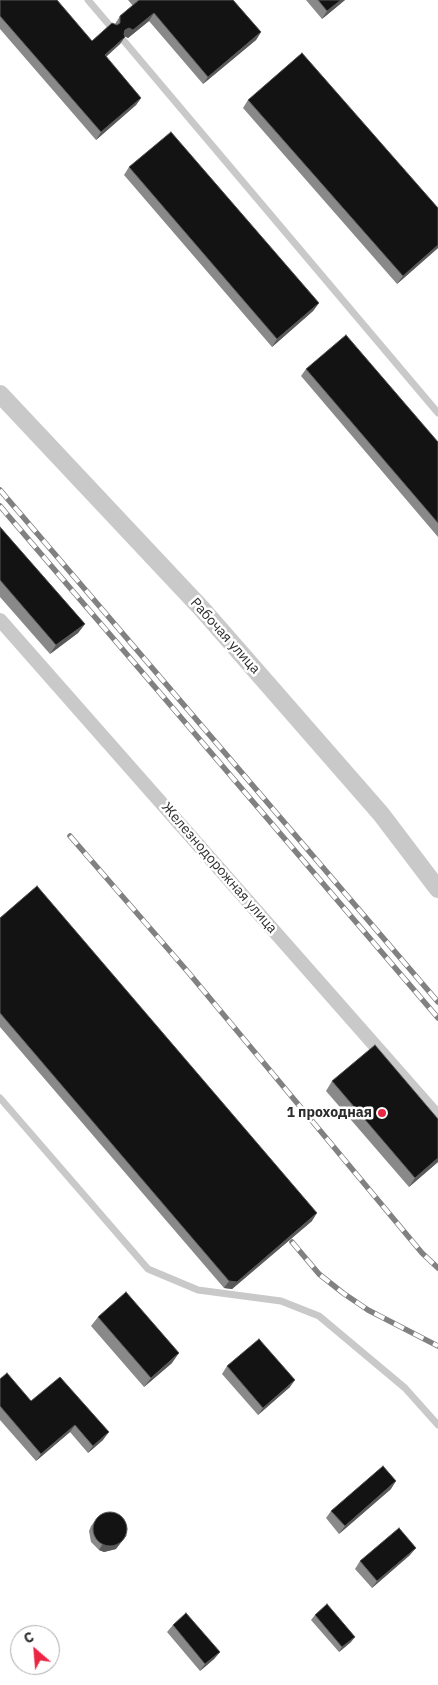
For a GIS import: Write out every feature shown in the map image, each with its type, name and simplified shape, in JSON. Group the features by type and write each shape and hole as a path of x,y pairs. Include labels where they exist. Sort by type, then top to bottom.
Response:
{"street":[{"name":"Рабочая улица","path":"0,394 202,609 381,814 438,889"},
{"name":"Железнодорожная улица","path":"0,620 438,1116"}],"lane":[{"path":"88,0 111,27"},
{"path":"124,41 438,413"},
{"path":"0,1098 148,1269 198,1290 281,1301 319,1316 405,1388 438,1425"}],"building":[{"path":"0,0 57,0 92,41 112,23 117,25 120,23 120,16 139,0 233,0 261,32 208,77 154,13 133,30 129,28 125,30 125,37 105,55 141,98 101,132 0,16"},
{"path":"318,0 341,0 327,11"},
{"path":"302,53 438,208 438,245 403,276 248,100"},
{"path":"171,132 319,303 277,339 129,167"},
{"path":"346,335 438,442 438,523 306,369"},
{"path":"0,527 85,624 56,645 0,580"},
{"path":"37,886 317,1213 237,1282 229,1281 0,1013 0,918"},
{"name":"1 проходная","path":"375,1045 438,1119 438,1158 415,1178 332,1081"},
{"path":"126,1292 179,1353 151,1378 98,1317"},
{"path":"259,1339 295,1380 263,1408 227,1366"},
{"path":"7,1373 31,1401 60,1377 109,1432 93,1446 75,1425 41,1454 0,1406 0,1379"},
{"path":"383,1466 396,1481 345,1526 331,1511"},
{"path":"110,1512 117,1513 122,1517 126,1522 126,1536 122,1541 117,1545 110,1546 103,1545 98,1541 94,1536 93,1529 94,1522 98,1517 103,1513"},
{"path":"399,1528 416,1548 377,1581 360,1561"},
{"path":"327,1604 355,1637 342,1647 315,1615"},
{"path":"186,1613 220,1652 205,1664 173,1625"}],"railway":[{"path":"0,490 438,1002"},
{"path":"0,506 438,1018"},
{"path":"70,836 188,972 422,1253 438,1268"},
{"path":"292,1242 319,1274 343,1293 368,1310 438,1346"}],"place":[{"name":"1 проходная","path":"382,1113"}]}
